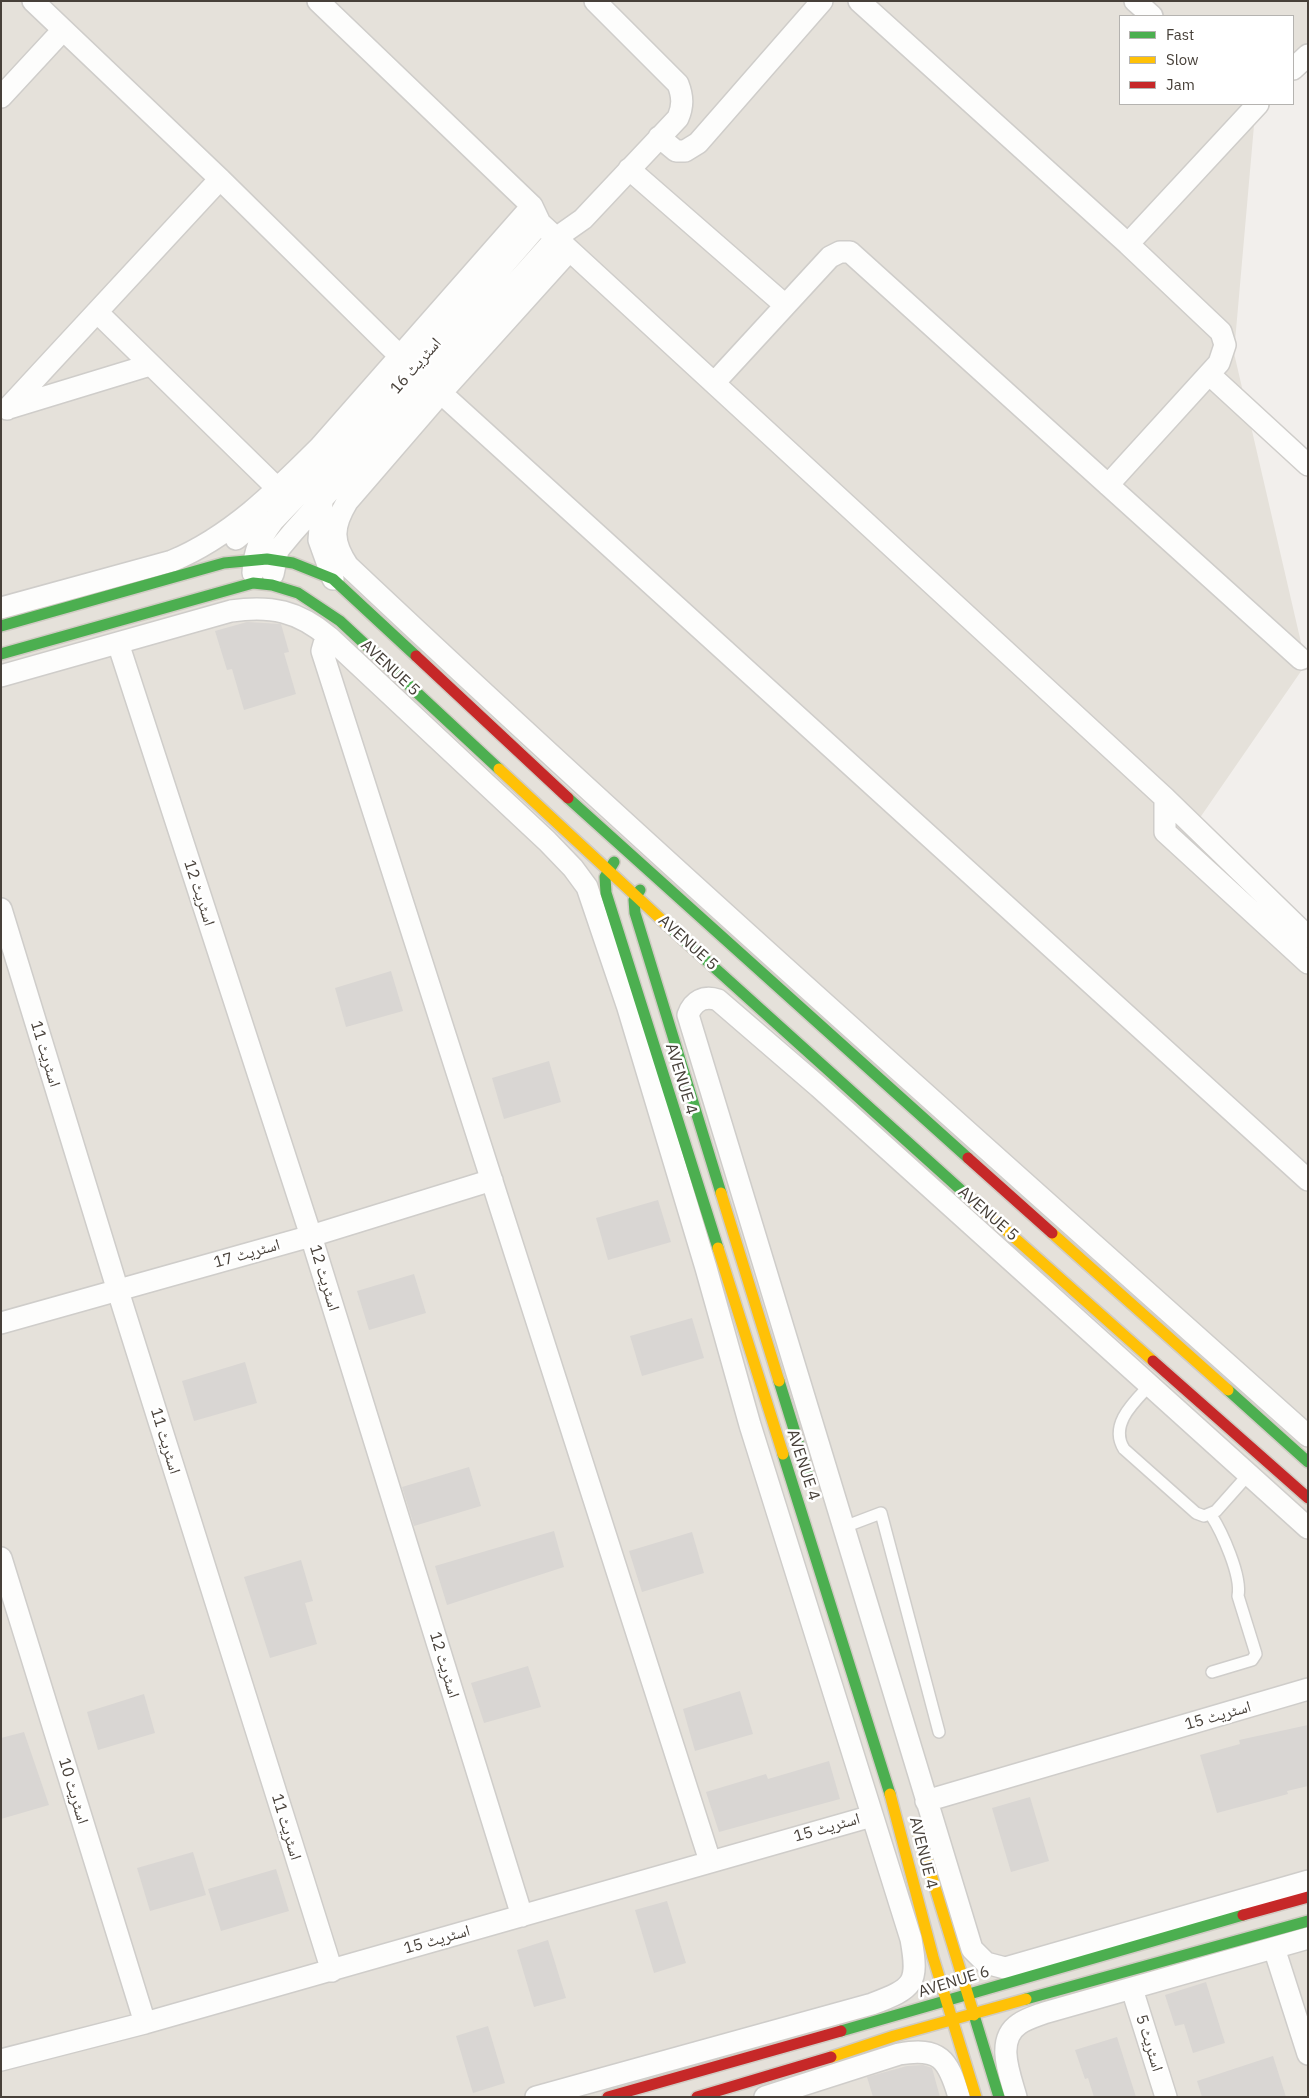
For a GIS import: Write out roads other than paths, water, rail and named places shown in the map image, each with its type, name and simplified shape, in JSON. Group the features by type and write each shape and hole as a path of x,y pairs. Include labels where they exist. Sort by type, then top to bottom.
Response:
{"main road":[{"name":"AVENUE 5","path":"1,626 200,570 254,557 275,558 300,564 333,578 608,871 894,1132 1308,1498"},
{"name":"AVENUE 5","path":"262,584 298,592 340,622 469,723 624,850 1308,1462"},
{"path":"1,654 262,584"},
{"path":"608,871 624,850"},
{"name":"AVENUE 4","path":"608,871 604,884 606,893 895,1809 918,1936 933,1957 976,2097"},
{"path":"636,895 653,876"},
{"name":"AVENUE 4","path":"636,895 633,904 635,913 813,1491"},
{"name":"AVENUE 4","path":"916,1824 958,1932 958,1960 968,1995 986,2054 1002,2077 999,2097"},
{"name":"AVENUE 6","path":"608,2097 875,2012 908,2013 1012,1982 1030,1969 1308,1897"},
{"path":"697,2097 896,2045 910,2032 1014,2003 1042,2004 1308,1921"},
{"path":"928,1977 933,1957"},
{"path":"958,1960 970,1969"},
{"path":"984,1976 999,1981 1012,1982"},
{"path":"908,2013 919,1996"},
{"path":"1005,2015 1014,2003"},
{"path":"910,2032 930,2038"},
{"path":"986,2054 992,2036"},
{"path":"948,2048 965,2060"}],"street":[{"path":"33,1 420,375 1308,1180"},
{"path":"318,1 536,214 563,244 1305,929"},
{"path":"1,608 172,561 192,553 219,537 277,488 320,447 420,375 563,244 583,219 678,118 682,108 682,94 678,84 595,1"},
{"path":"659,138 676,151 685,150 698,143 822,1"},
{"path":"859,1 1128,244 1221,332 1225,345 1224,353 1210,375 1108,485"},
{"path":"1135,1 1151,15"},
{"path":"1,97 63,30"},
{"path":"1294,69 1308,55"},
{"path":"1128,244 1254,105"},
{"path":"629,169 785,305"},
{"path":"4,409 220,180"},
{"name":"اسٹریٹ 16","path":"262,584 284,542 322,502 420,375 536,214"},
{"path":"714,383 830,257 840,252 850,252 1301,659"},
{"path":"97,312 277,488"},
{"path":"4,409 150,365"},
{"path":"420,375 338,516 335,540 338,551 348,566 492,701 690,881 1308,1436"},
{"name":"اسٹریٹ 16","path":"288,505 354,437 420,375"},
{"path":"1210,375 1308,465"},
{"path":"322,502 319,540 333,578"},
{"name":"AVENUE 5","path":"200,570 253,525 273,520 288,505"},
{"path":"262,584 254,557 262,535 273,520"},
{"path":"1,676 231,611 250,608 284,611 318,628 330,637 547,841 573,868 587,887 628,1008 704,1259 750,1425 872,1816 918,1936 916,1969 910,1984 875,2012 536,2097"},
{"path":"330,637 324,644 322,651 710,1861"},
{"name":"اسٹریٹ 12","path":"118,644 311,1236 522,1916"},
{"path":"1165,798 1165,832 1308,963"},
{"name":"اسٹریٹ 11","path":"1,909 118,1291 332,1971"},
{"path":"1308,1528 812,1081 718,1000 702,999 695,1003 688,1015 926,1802 958,1932 986,1963 1005,1968 1030,1969 1308,1881"},
{"name":"اسٹریٹ 17","path":"1,1324 311,1236 492,1180"},
{"name":"اسٹریٹ 10","path":"1,1558 145,2023"},
{"name":"اسٹریٹ 15","path":"926,1802 1308,1689"},
{"name":"اسٹریٹ 15","path":"1,2060 145,2023 332,1971 872,1816"},
{"path":"1016,2097 1002,2077 1008,2037 1018,2025 1042,2004 1132,1989 1308,1938"},
{"path":"1274,1948 1308,2054"},
{"name":"اسٹریٹ 5","path":"1132,1989 1166,2097"},
{"path":"771,2096 896,2045 942,2058 950,2068 959,2097"}],"lane":[{"path":"1149,1386 1120,1423 1119,1440 1124,1449 1196,1513 1204,1516 1211,1515 1248,1475"},
{"path":"844,1527 881,1513 939,1732"},
{"path":"1211,1515 1222,1536 1240,1587 1238,1596 1256,1654 1252,1660 1212,1672"}]}
